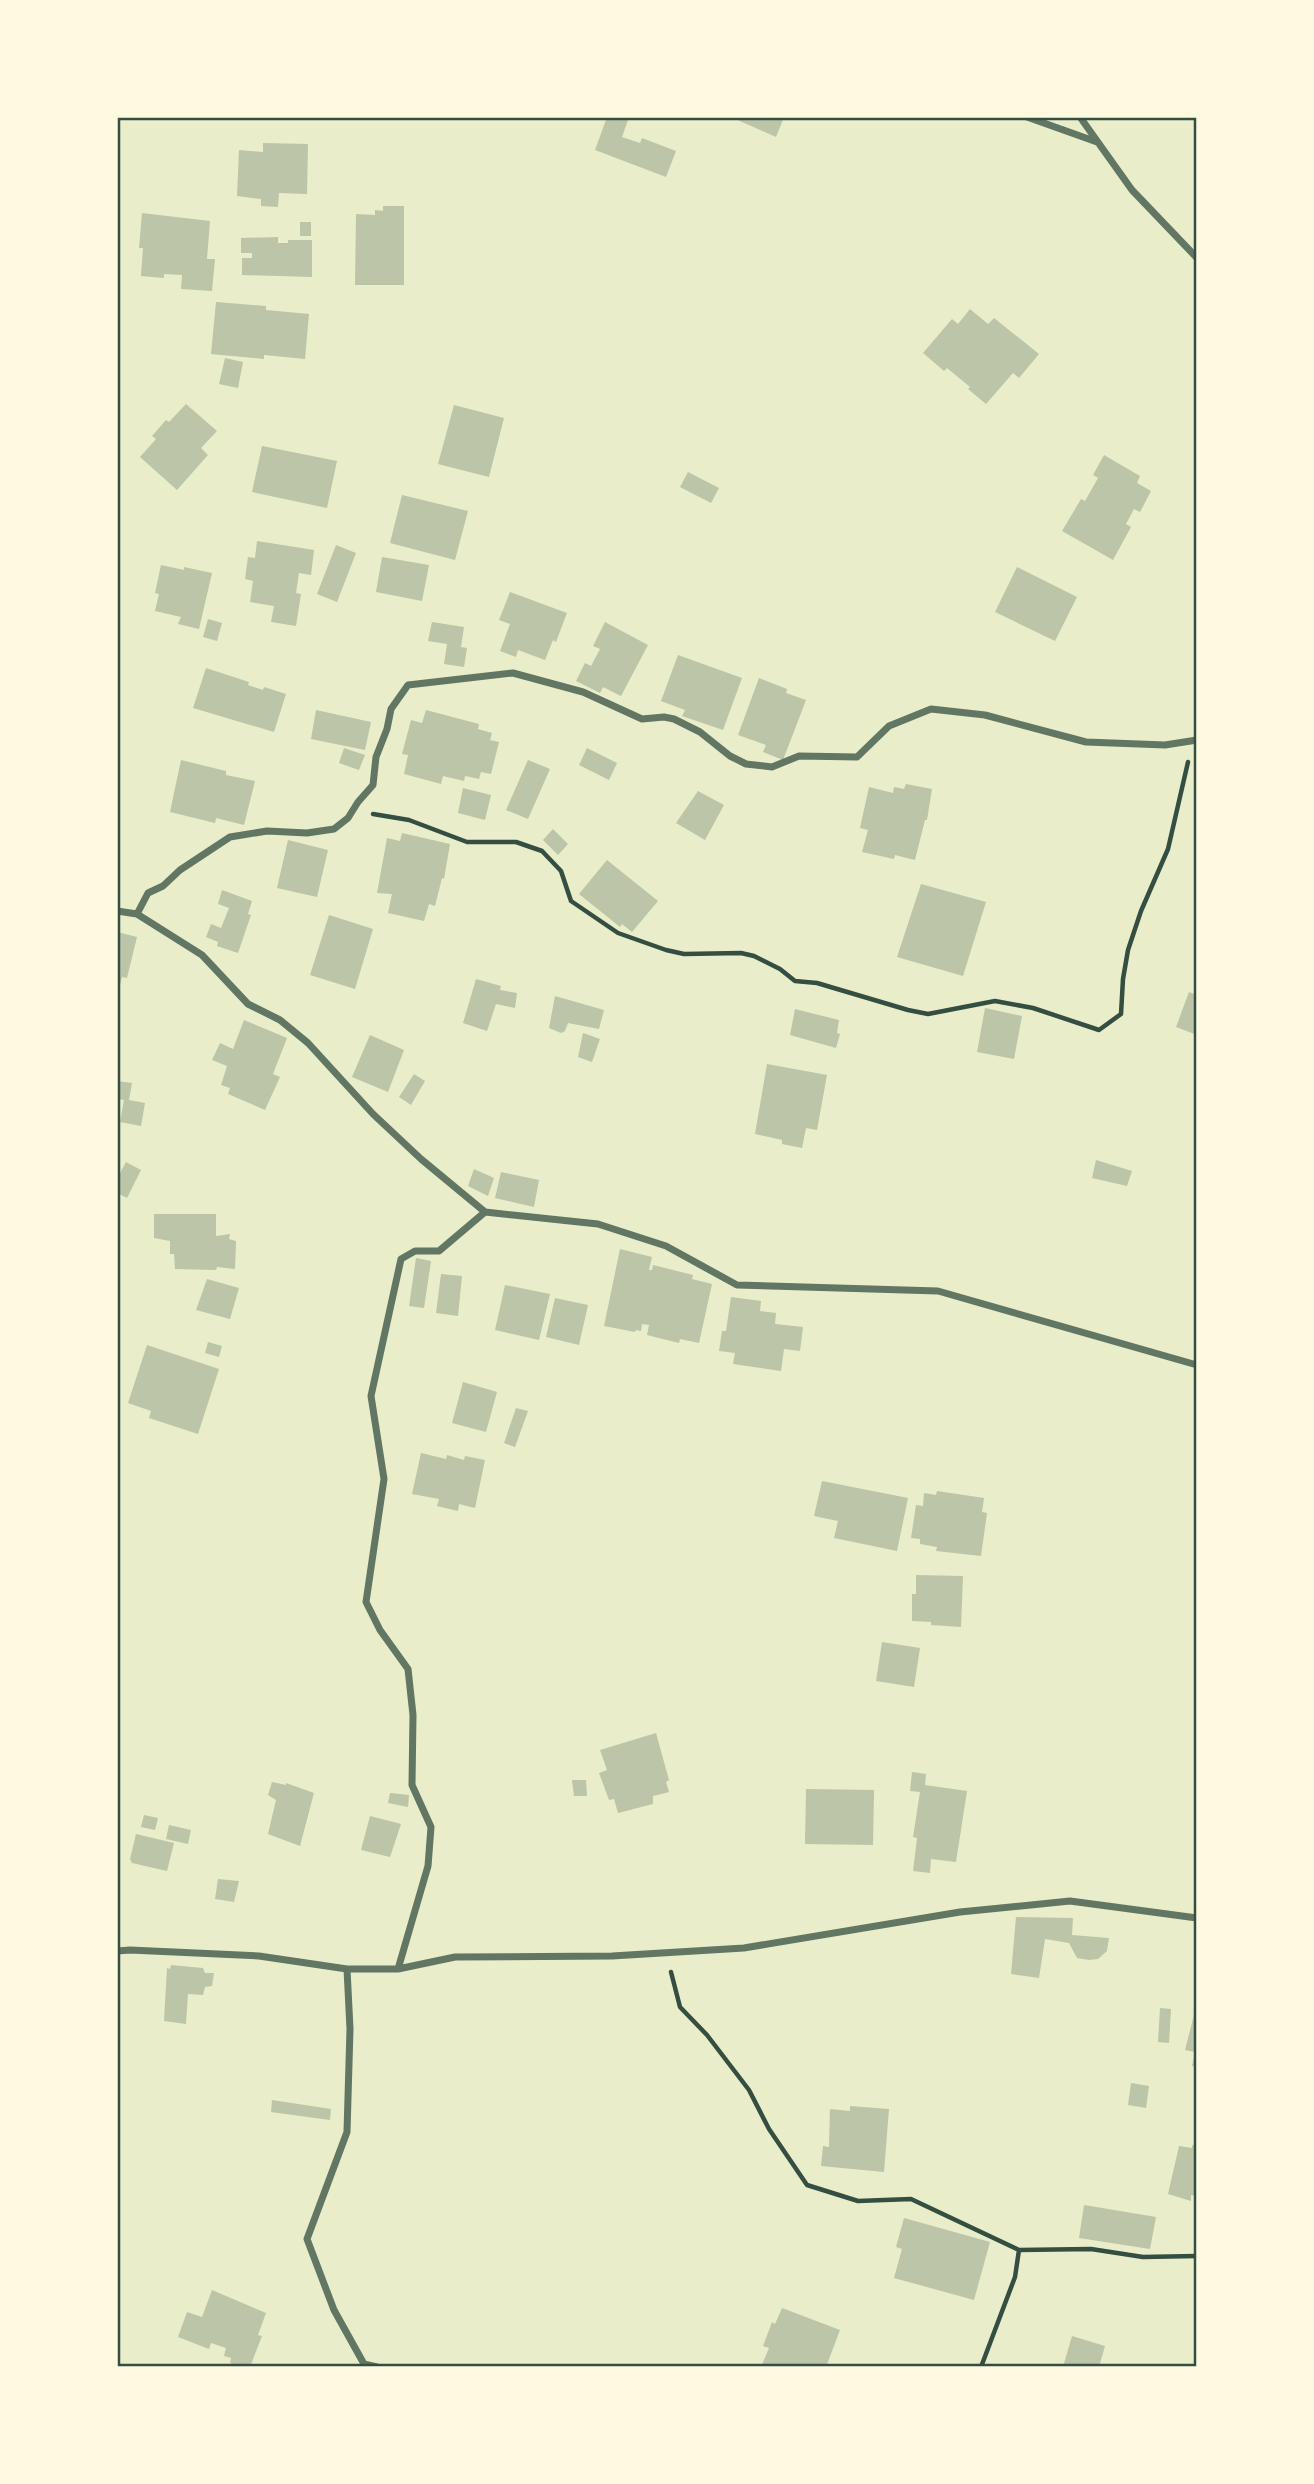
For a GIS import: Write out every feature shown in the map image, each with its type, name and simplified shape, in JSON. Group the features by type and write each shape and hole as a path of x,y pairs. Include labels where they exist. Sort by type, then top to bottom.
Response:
{"street":[{"path":"1027,117 1098,142"},
{"path":"1080,117 1132,190 1197,258"},
{"path":"136,914 148,893 163,886 180,870 230,837 268,831 307,833 334,829 348,818 373,785 376,757 387,729 391,709 408,685 471,680 513,673 583,692 642,719 674,719 700,732 730,756 757,766 772,767 800,756 858,757 889,726 930,709 985,715 1086,742 1166,745 1194,741"},
{"path":"117,911 136,914 202,955 248,1004 281,1020 308,1043 373,1114 421,1159 485,1212 598,1224 666,1246 737,1284 938,1292 1197,1365"},
{"path":"398,1969 428,1866 431,1827 412,1785 413,1715 408,1669 380,1629 366,1602 384,1479 371,1396 401,1259 415,1251 439,1251 485,1212"},
{"path":"117,1951 259,1956 347,1969 398,1969 455,1957 612,1956 744,1948 960,1912 1070,1901 1197,1918"},
{"path":"347,1969 350,2029 347,2132 307,2239 340,2320 364,2364 377,2367"}],"path":[{"path":"348,818 370,813 409,820 467,842 516,842 542,851 561,871 571,901 618,933 666,950 684,954 741,953 754,956 780,969 795,981 817,983 928,1014 995,1001 1033,1008 1098,1030 1121,1014 1128,950 1141,911 1168,849 1194,741"},
{"path":"669,1952 671,1979 680,2007 749,2090 769,2129 807,2185 858,2201 911,2199 1019,2250 1091,2249 1143,2257 1197,2256"},
{"path":"981,2367 1015,2277 1019,2250"}],"building":[{"path":"607,117 629,117 622,137 640,143 642,138 676,151 666,177 595,150"},
{"path":"731,117 784,117 776,137"},
{"path":"263,143 308,144 307,194 279,193 278,207 261,206 261,199 237,196 239,150 263,152"},
{"path":"383,206 404,206 404,285 355,285 356,214 375,215 375,210 383,211"},
{"path":"142,213 210,221 207,259 215,259 212,291 181,289 182,275 164,274 164,278 141,276 143,248 139,248"},
{"path":"300,222 311,222 311,236 300,236"},
{"path":"278,237 278,243 288,243 288,240 312,240 312,277 242,275 242,258 252,258 252,253 241,253 241,238"},
{"path":"216,302 266,306 266,310 309,314 305,359 264,355 264,359 211,354"},
{"path":"970,309 988,324 994,318 1039,354 1019,378 1013,373 986,404 947,368 944,371 923,353 952,319 958,324"},
{"path":"225,358 243,362 238,388 219,384"},
{"path":"186,404 217,431 201,448 208,455 177,490 140,457 156,439 152,436"},
{"path":"454,405 504,418 489,477 438,464"},
{"path":"262,446 337,461 327,508 252,492"},
{"path":"1104,455 1140,476 1137,483 1151,491 1140,512 1134,509 1126,524 1131,527 1113,560 1062,531 1081,499 1085,501 1098,478 1093,475"},
{"path":"688,472 719,488 711,503 680,487"},
{"path":"402,495 468,511 455,560 390,543"},
{"path":"257,541 314,550 311,575 299,573 296,593 301,594 296,626 271,622 274,606 250,602 253,581 245,579 248,557 255,558"},
{"path":"336,545 356,553 337,602 317,594"},
{"path":"382,557 429,565 422,601 376,592"},
{"path":"161,565 212,573 199,629 178,624 181,617 155,611 159,594 155,593"},
{"path":"1017,567 1077,597 1055,641 995,612"},
{"path":"510,592 567,613 556,642 553,640 545,660 518,650 516,657 500,651 510,624 499,620"},
{"path":"208,619 222,623 217,641 203,637"},
{"path":"432,622 464,627 461,647 467,648 464,667 444,664 447,644 428,641"},
{"path":"605,622 648,645 621,696 603,687 600,693 576,681 585,663 591,666 600,649 593,646"},
{"path":"678,655 742,678 723,730 682,716 685,710 661,701"},
{"path":"206,668 249,682 248,685 263,690 264,687 286,694 274,732 193,708"},
{"path":"759,678 787,689 786,693 806,700 783,760 763,752 766,745 738,735"},
{"path":"316,710 371,722 365,750 311,739"},
{"path":"426,710 479,724 478,729 492,733 490,740 499,742 491,774 481,772 479,779 465,776 464,781 443,776 441,784 404,774 408,755 402,754 411,720 422,723"},
{"path":"344,748 365,755 359,770 339,763"},
{"path":"587,748 617,763 609,780 579,765"},
{"path":"181,760 226,771 226,775 255,781 244,825 216,818 215,823 170,812"},
{"path":"528,760 550,769 528,819 506,810"},
{"path":"906,784 932,789 927,820 915,860 895,855 894,859 862,852 868,830 860,828 869,787 893,793 894,787 904,789"},
{"path":"463,788 491,795 485,820 458,813"},
{"path":"698,791 724,805 705,840 676,823"},
{"path":"553,829 568,844 558,855 543,840"},
{"path":"402,833 450,844 444,879 442,878 435,906 429,904 424,921 388,913 392,894 377,893 387,838 400,841"},
{"path":"288,840 328,850 317,897 277,888"},
{"path":"607,860 658,901 632,932 622,924 620,927 579,894"},
{"path":"921,884 986,902 963,976 897,957"},
{"path":"222,890 252,901 248,914 251,915 238,953 217,946 218,942 206,937 211,924 221,928 229,908 218,904"},
{"path":"329,915 373,929 355,989 310,975"},
{"path":"117,932 137,937 127,978 122,977 120,985 117,985"},
{"path":"476,979 501,986 500,990 517,993 515,1008 496,1004 487,1031 463,1023"},
{"path":"1189,992 1197,995 1197,1035 1176,1027"},
{"path":"555,996 604,1010 599,1029 568,1023 565,1031 561,1033 549,1028"},
{"path":"985,1008 1022,1016 1014,1059 977,1052"},
{"path":"795,1009 839,1020 837,1033 840,1034 836,1048 790,1035"},
{"path":"244,1020 287,1038 273,1074 280,1077 265,1110 228,1094 230,1088 221,1085 227,1066 212,1060 220,1043 233,1049"},
{"path":"583,1033 600,1039 592,1062 578,1057"},
{"path":"370,1035 404,1050 388,1092 352,1077"},
{"path":"767,1064 827,1075 817,1130 806,1128 802,1148 755,1134"},
{"path":"414,1074 425,1081 411,1105 399,1097"},
{"path":"117,1081 132,1083 129,1100 145,1103 141,1126 120,1122 124,1100 117,1099"},
{"path":"1096,1160 1132,1171 1127,1186 1092,1178"},
{"path":"126,1162 141,1170 127,1198 117,1193 117,1179"},
{"path":"474,1169 494,1178 488,1196 468,1186"},
{"path":"501,1172 539,1180 534,1207 495,1198"},
{"path":"154,1214 216,1214 216,1236 230,1234 229,1239 236,1241 235,1269 175,1269 174,1254 170,1254 170,1241 154,1238"},
{"path":"620,1249 652,1257 649,1270 652,1270 653,1265 693,1275 692,1279 712,1284 699,1343 680,1339 679,1343 647,1335 649,1325 642,1324 641,1331 635,1332 604,1326"},
{"path":"416,1258 431,1261 424,1308 409,1306"},
{"path":"441,1274 462,1276 458,1316 436,1313"},
{"path":"207,1279 239,1288 230,1319 196,1310"},
{"path":"505,1285 550,1294 539,1340 495,1330"},
{"path":"731,1297 761,1301 760,1311 776,1313 775,1324 803,1327 800,1351 784,1349 781,1371 733,1364 735,1353 719,1351 722,1331 726,1331"},
{"path":"555,1298 588,1305 579,1345 546,1337"},
{"path":"208,1342 222,1346 219,1357 205,1353"},
{"path":"147,1345 219,1369 198,1434 149,1418 151,1411 128,1403"},
{"path":"463,1382 497,1392 486,1432 452,1423"},
{"path":"516,1408 528,1411 515,1447 504,1443"},
{"path":"421,1453 446,1459 447,1455 464,1460 465,1456 485,1460 475,1508 459,1504 458,1511 437,1506 439,1499 412,1494"},
{"path":"822,1481 908,1498 897,1551 834,1538 838,1521 814,1516"},
{"path":"937,1491 984,1498 982,1512 987,1513 981,1556 936,1551 937,1547 920,1544 920,1539 911,1538 916,1505 923,1506 924,1493 936,1495"},
{"path":"916,1575 963,1576 961,1627 912,1621 912,1594 916,1594"},
{"path":"882,1642 920,1648 914,1687 876,1681"},
{"path":"656,1733 669,1780 666,1782 669,1792 653,1796 653,1804 618,1813 614,1799 609,1800 599,1773 607,1770 600,1750"},
{"path":"912,1772 926,1774 925,1785 967,1791 956,1862 931,1859 930,1873 913,1871 917,1838 913,1837 920,1792 910,1791"},
{"path":"572,1780 586,1780 587,1796 574,1796"},
{"path":"272,1782 286,1783 314,1793 300,1846 268,1834 276,1800 268,1795"},
{"path":"806,1789 874,1790 873,1845 805,1844"},
{"path":"390,1793 409,1795 408,1807 388,1803"},
{"path":"144,1815 158,1818 155,1830 141,1827"},
{"path":"370,1816 401,1824 390,1857 361,1850"},
{"path":"169,1825 191,1830 188,1844 166,1839"},
{"path":"136,1834 174,1843 167,1871 132,1863 130,1859"},
{"path":"218,1879 239,1881 234,1902 215,1899"},
{"path":"1016,1917 1073,1918 1072,1935 1109,1938 1107,1951 1098,1959 1077,1958 1069,1943 1045,1939 1039,1978 1011,1974"},
{"path":"171,1965 203,1968 205,1973 214,1973 212,1986 205,1987 203,1995 188,1994 186,2024 164,2021 167,1968 170,1969"},
{"path":"1196,2007 1197,2067 1192,2066 1195,2052 1185,2050"},
{"path":"1160,2008 1171,2009 1169,2043 1158,2042"},
{"path":"1131,2083 1149,2086 1146,2108 1128,2105"},
{"path":"272,2100 331,2109 330,2120 271,2112"},
{"path":"850,2106 889,2109 884,2172 821,2166 823,2146 829,2147 830,2109 850,2111"},
{"path":"1192,2145 1197,2146 1197,2196 1191,2195 1191,2201 1168,2194 1179,2146 1192,2148"},
{"path":"1084,2205 1156,2217 1150,2249 1079,2238"},
{"path":"904,2218 990,2242 974,2300 894,2278 902,2249 896,2247"},
{"path":"212,2290 266,2313 258,2335 262,2336 250,2367 230,2363 231,2358 224,2356 226,2348 211,2343 209,2349 178,2337 187,2312 202,2317"},
{"path":"782,2308 840,2330 826,2367 761,2367 769,2348 763,2346 772,2322 775,2324"},
{"path":"1072,2336 1105,2346 1099,2367 1063,2367"}]}
